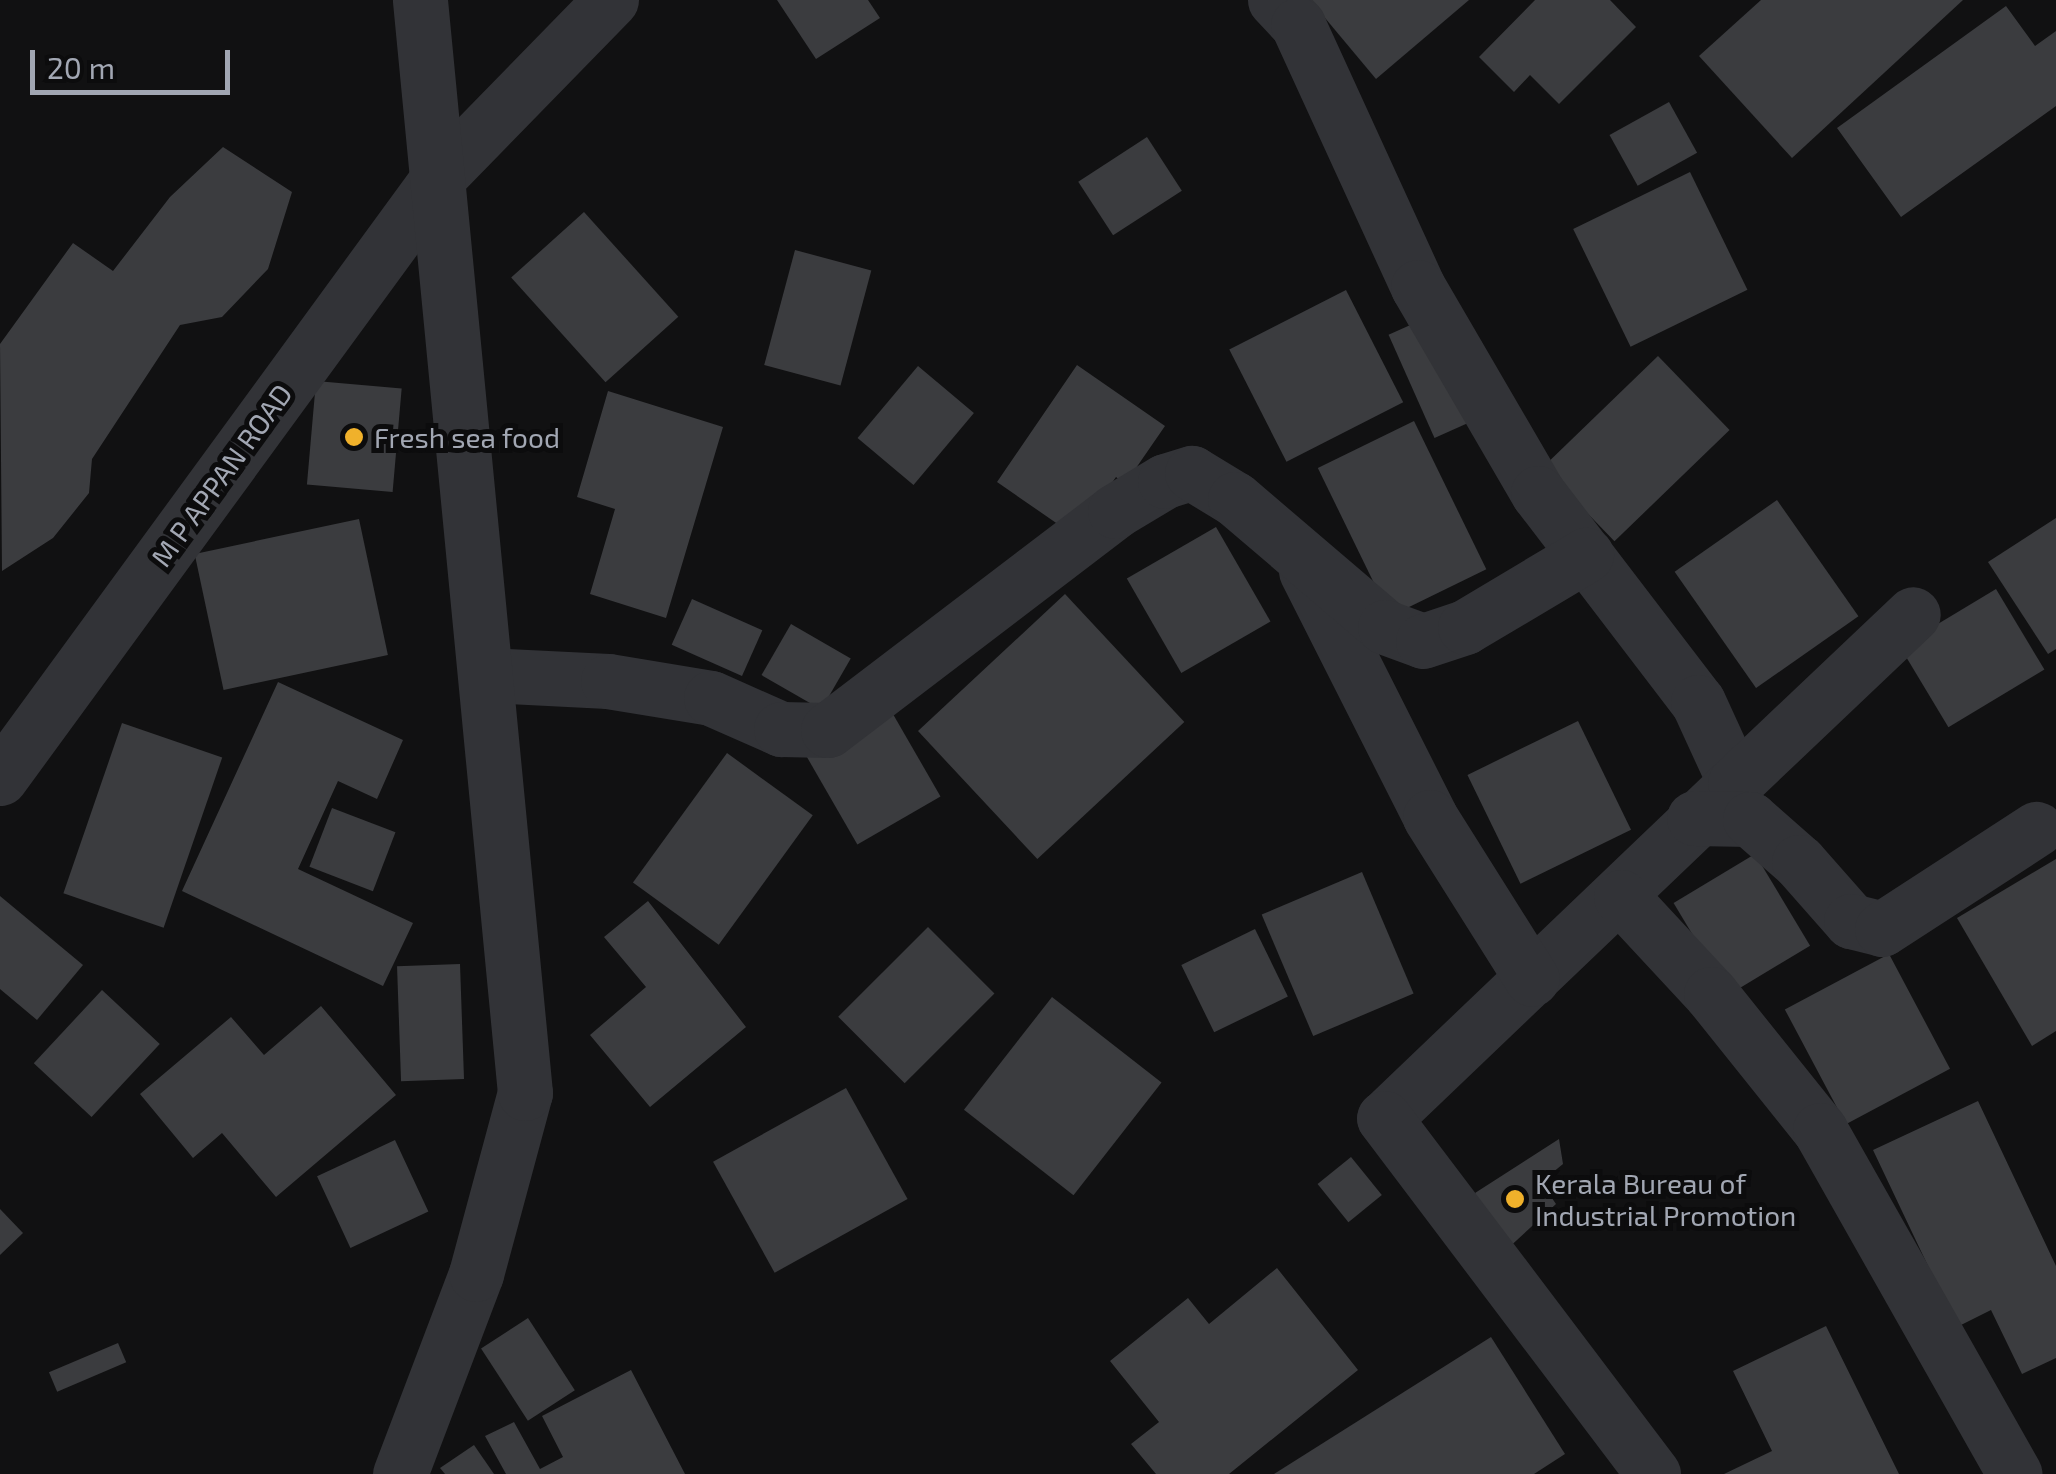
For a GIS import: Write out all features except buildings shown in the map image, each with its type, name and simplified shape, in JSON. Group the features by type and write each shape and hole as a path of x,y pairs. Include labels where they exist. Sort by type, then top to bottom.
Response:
{"street":[{"path":"400,1474 476,1274 525,1093 442,173 420,0"},
{"name":"M P APPAN ROAD","path":"0,778 442,173 611,0"},
{"path":"1275,0 1298,25 1350,128 1418,287 1538,493 1698,702 1735,782"},
{"path":"488,674 626,684 711,698 781,729 828,730 1165,480 1192,473 1235,499 1385,626 1423,641 1464,628 1586,555"},
{"path":"1296,552 1430,817 1532,979"},
{"path":"1652,1474 1384,1118 1621,897 1694,818 1912,614"},
{"path":"1694,818 1750,819 1851,920 1882,929 2036,829"},
{"path":"1621,897 1711,994 1820,1130 2016,1474"}],"place":[{"name":"Fresh sea food","path":"354,437"},
{"name":"Kerala Bureau of Industrial Promotion","path":"1515,1199"}]}
